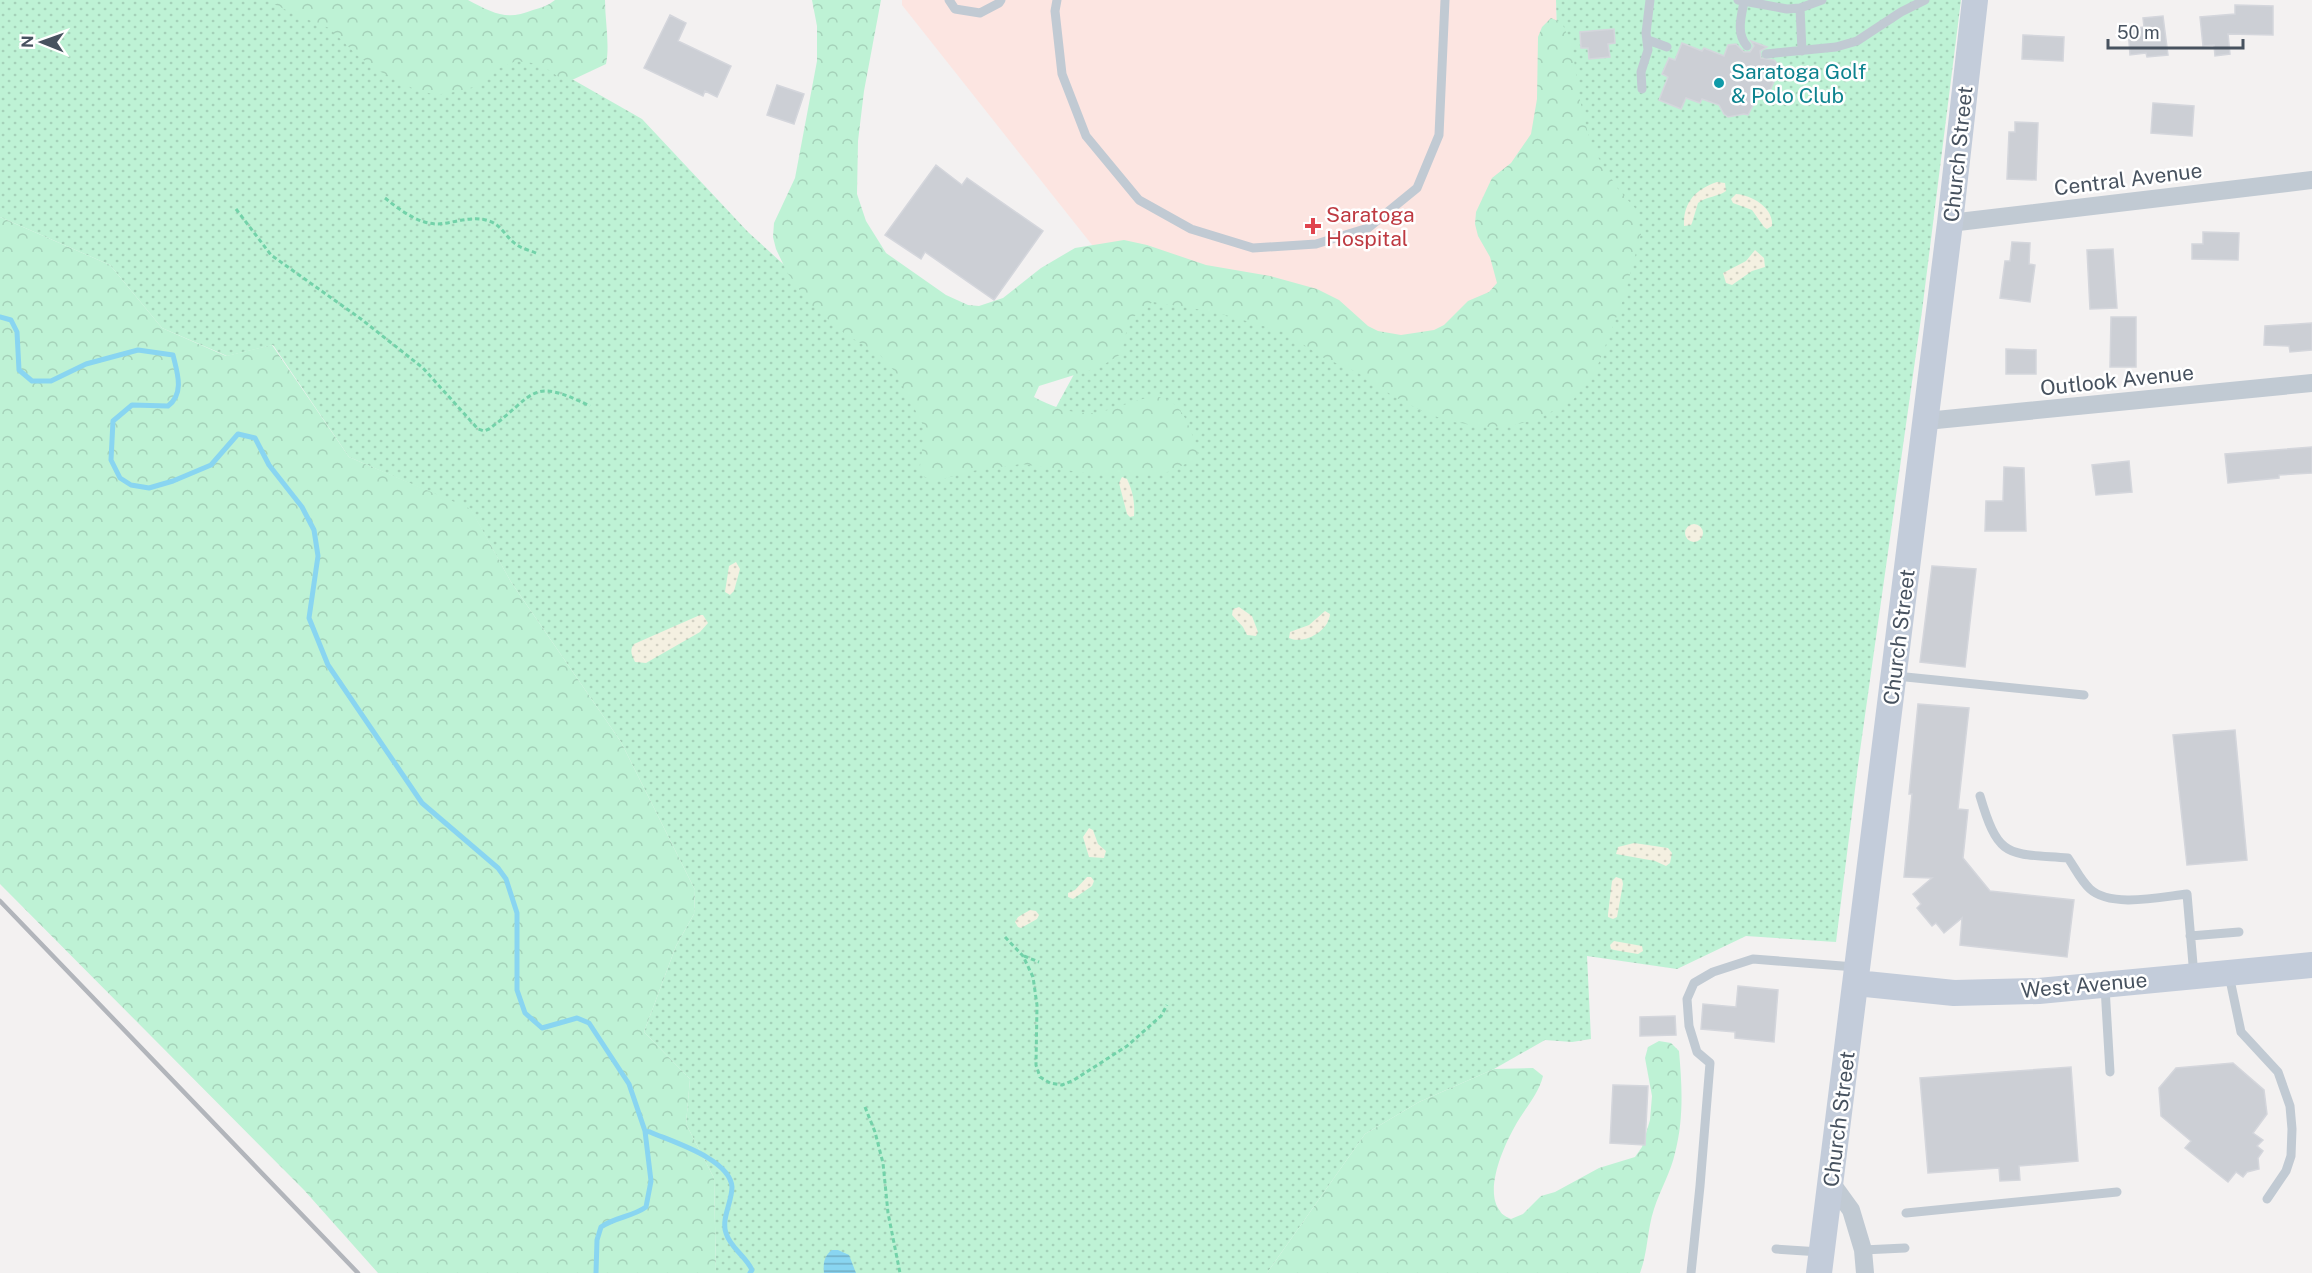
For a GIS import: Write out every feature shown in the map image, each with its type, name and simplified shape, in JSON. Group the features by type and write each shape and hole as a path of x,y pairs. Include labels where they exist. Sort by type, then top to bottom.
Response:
{"main road":[{"name":"Church Street","path":"1821,1263 1926,421 1975,0"},
{"name":"West Avenue","path":"1857,975 1954,993 2039,991 2312,965"}],"street":[{"name":"Central Avenue","path":"1950,223 2312,180"},
{"name":"Outlook Avenue","path":"1926,421 2312,383"},
{"path":"1830,1181 1851,1209 1863,1250 1865,1273"}],"lane":[{"path":"949,0 955,9 980,13 1001,0"},
{"path":"1057,0 1055,12 1062,74 1086,136 1139,200 1191,229 1253,248 1316,244 1368,228 1417,188 1439,135 1445,0"},
{"path":"1642,89 1641,72 1648,50 1647,14 1650,0"},
{"path":"1747,46 1741,40 1741,1 1787,9 1800,8 1822,0"},
{"path":"1766,54 1836,47 1857,41 1901,12 1925,0"},
{"path":"1800,8 1802,51"},
{"path":"1648,40 1667,47"},
{"path":"1894,676 2084,695"},
{"path":"1980,796 1996,840 2007,850 2022,854 2068,858 2090,889 2101,897 2146,899 2187,894 2194,976"},
{"path":"2190,936 2239,932"},
{"path":"1691,1273 1710,1063 1697,1052 1689,1026 1687,999 1694,983 1713,972 1753,959 1857,975"},
{"path":"2229,973 2241,1032 2278,1072 2290,1106 2291,1156 2286,1171 2267,1199"},
{"path":"2104,984 2110,1072"},
{"path":"1906,1213 2118,1192"},
{"path":"1863,1250 1905,1248"},
{"path":"1776,1249 1821,1263"}],"path":[{"path":"385,198 405,213 428,223 439,224 471,218 489,220 499,226 516,245 538,254"},
{"path":"236,210 271,255 361,319 423,368 478,429 484,431 489,429 519,403 539,391 551,390 563,393 590,406"},
{"path":"1005,937 1023,956 1033,976 1037,1005 1036,1065 1040,1077 1050,1083 1062,1084 1074,1080 1127,1046 1161,1016 1167,1005"},
{"path":"1023,956 1039,962"},
{"path":"865,1107 875,1132 883,1163 888,1213 900,1273"}],"shaded area":[{"name":"Saratoga Hospital","path":"902,0 1556,0 1561,167 1469,362 1123,284 902,5"}],"green space":[{"name":"Saratoga Golf & Polo Club","path":"0,0 310,0 528,54 642,119 748,232 827,304 1054,411 1123,284 1469,362 1561,167 1556,0 1961,0 1922,311 1858,765 1836,942 1746,936 1677,969 1587,956 1591,1039 1572,1042 1545,1040 1494,1069 1419,1102 1365,1134 1267,1273 716,1273 714,1178 686,1124 690,1079 644,1032 676,946 694,914 695,890 621,742 511,582 471,510 349,457 273,345 227,356 162,328 110,265 0,217"},
{"path":"266,0 468,0 492,12 515,15 545,6 555,0 605,0 606,64 572,80 560,78 540,64 516,61 493,71 473,87 435,95 412,88 379,71 358,56 329,28"},
{"path":"812,0 881,0 864,91 858,141 857,194 866,221 886,253 946,295 968,305 979,306 1003,298 1041,268 1075,248 1124,240 1147,245 1206,265 1270,276 1317,289 1339,300 1368,326 1378,331 1401,335 1434,330 1444,325 1468,301 1489,292 1497,283 1490,257 1478,236 1475,224 1476,212 1492,178 1511,163 1531,134 1537,99 1538,37 1542,27 1551,18 1562,23 1572,46 1579,96 1591,146 1618,189 1635,208 1641,234 1623,300 1596,370 1573,400 1538,419 1514,425 1490,427 1453,422 1428,414 1393,396 1357,372 1324,358 1284,332 1215,312 1153,302 1141,309 1133,318 1127,329 1121,354 1100,367 1039,386 1034,397 1064,410 1080,413 1102,412 1146,398 1163,398 1172,402 1185,418 1199,458 1163,474 1151,475 1094,474 1021,464 972,471 935,481 924,477 920,466 925,429 896,373 879,354 845,334 808,302 787,272 773,237 774,223 795,178 817,61 817,26"},
{"path":"0,217 110,265 162,328 226,356 272,345 349,457 471,509 511,582 621,742 695,890 694,914 676,946 644,1032 690,1079 686,1124 714,1178 716,1273 378,1273 304,1190 0,884"},
{"path":"1659,1041 1671,1043 1679,1051 1681,1115 1673,1160 1654,1209 1640,1273 1267,1273 1365,1134 1419,1102 1494,1069 1533,1068 1543,1076 1538,1090 1510,1136 1494,1181 1496,1203 1505,1216 1511,1219 1523,1214 1541,1196 1555,1192 1599,1168 1635,1157 1642,1147 1650,1120 1652,1096 1645,1058 1648,1047"}],"sand":[{"path":"1717,182 1725,183 1726,191 1698,203 1691,225 1684,226 1688,203 1703,188"},
{"path":"1736,194 1749,197 1766,208 1772,219 1772,226 1767,229 1752,210 1733,203 1731,199"},
{"path":"1755,250 1764,258 1765,267 1752,271 1732,285 1726,283 1723,273 1746,261"},
{"path":"1122,477 1127,479 1131,488 1134,516 1130,517 1127,514 1119,483"},
{"path":"1690,524 1698,524 1703,529 1701,540 1690,542 1685,537 1685,529"},
{"path":"736,562 740,569 734,591 730,595 725,592 729,566"},
{"path":"1239,607 1252,616 1258,632 1256,636 1247,635 1232,615 1233,609"},
{"path":"1325,611 1330,614 1329,620 1321,631 1302,640 1289,638 1290,632 1309,625"},
{"path":"703,615 708,623 700,632 646,663 635,662 631,651 634,644"},
{"path":"1089,828 1093,830 1098,844 1106,851 1104,858 1089,857 1083,837"},
{"path":"1634,843 1668,848 1672,853 1670,863 1666,866 1655,861 1616,854 1618,847"},
{"path":"1087,877 1091,877 1094,881 1092,886 1073,899 1068,897 1068,893 1075,890"},
{"path":"1616,877 1622,879 1623,884 1617,917 1613,919 1608,917 1608,914 1612,881"},
{"path":"1030,910 1036,911 1039,915 1037,919 1021,928 1018,927 1015,922 1018,917"},
{"path":"1614,941 1642,946 1643,951 1638,954 1611,949 1610,945"}],"water":[{"path":"832,1250 849,1255 856,1273 824,1273 825,1260"}],"building":[{"path":"2235,5 2273,6 2273,35 2228,34 2230,54 2215,56 2214,45 2203,46 2200,17 2235,14"},
{"path":"670,15 686,23 678,41 731,66 717,97 705,91 703,96 644,68"},
{"path":"2163,16 2168,55 2147,57 2146,53 2130,55 2128,29 2144,27 2143,18"},
{"path":"1614,29 1615,43 1608,44 1610,57 1589,59 1588,48 1581,48 1580,32"},
{"path":"2023,35 2064,37 2063,61 2022,59"},
{"name":"Saratoga Golf & Polo Club","path":"1751,41 1767,47 1760,51 1761,58 1774,60 1780,67 1769,93 1761,90 1748,115 1728,117 1719,105 1702,99 1700,103 1686,98 1681,109 1659,100 1668,77 1662,74 1669,58 1675,60 1682,43 1724,56 1728,45 1736,44 1744,52 1750,52 1754,46"},
{"path":"777,85 804,94 794,124 767,115"},
{"path":"2153,103 2194,106 2192,136 2151,133"},
{"path":"2015,122 2038,123 2036,180 2007,179 2009,132 2015,132"},
{"path":"936,165 962,185 967,178 1043,231 994,300 925,252 921,259 885,235"},
{"path":"2203,232 2239,233 2238,260 2192,259 2192,244 2203,244"},
{"path":"2012,242 2030,243 2029,264 2035,265 2030,302 2000,298 2005,261 2010,261"},
{"path":"2113,249 2117,308 2090,309 2087,250"},
{"path":"2111,317 2136,317 2136,367 2110,367"},
{"path":"2312,323 2312,350 2290,352 2289,346 2264,345 2265,326"},
{"path":"2006,349 2036,350 2036,374 2006,374"},
{"path":"2312,447 2312,473 2279,475 2279,478 2228,483 2225,454"},
{"path":"2129,461 2132,492 2096,495 2092,465"},
{"path":"2004,467 2024,468 2026,531 1985,531 1986,501 2003,501"},
{"path":"1932,566 1976,569 1965,667 1920,662"},
{"path":"1918,704 1969,708 1958,809 1968,810 1963,858 1990,891 2074,900 2067,957 1960,945 1962,918 1944,933 1936,923 1932,926 1917,908 1921,904 1913,894 1932,878 1904,877"},
{"path":"2235,730 2247,860 2187,865 2173,735"},
{"path":"1738,986 1778,990 1774,1042 1735,1038 1735,1032 1701,1029 1703,1004 1736,1007"},
{"path":"1675,1016 1676,1035 1640,1036 1640,1017"},
{"path":"2233,1063 2264,1090 2267,1114 2253,1133 2263,1140 2257,1146 2263,1151 2258,1158 2259,1169 2247,1172 2243,1177 2236,1172 2228,1182 2185,1148 2191,1141 2161,1116 2159,1088 2176,1068"},
{"path":"2071,1067 2078,1161 2019,1166 2020,1180 2000,1181 1999,1168 1928,1173 1920,1078"},
{"path":"1613,1085 1648,1086 1645,1145 1610,1143"}],"waterway":[{"path":"0,317 11,320 17,332 19,370 32,381 51,381 86,364 138,350 173,355 178,382 177,395 173,401 168,406 132,405 113,421 111,460 120,478 131,485 149,488 211,465 238,434 255,438 269,465 302,507 314,530 318,556 309,618 328,665 422,803 498,868 506,879 517,913 517,990 525,1013 542,1028 577,1018 589,1023 629,1084 645,1131 651,1181 646,1207 601,1227 597,1240 596,1273"},
{"path":"645,1131 699,1153 722,1168 729,1177 732,1187 725,1222 726,1233 728,1239 749,1265 752,1270 750,1273"}],"railway":[{"path":"0,901 358,1273"}],"place":[{"name":"Saratoga Golf & Polo Club","path":"1719,83"},
{"name":"Saratoga Hospital","path":"1313,226"}]}
